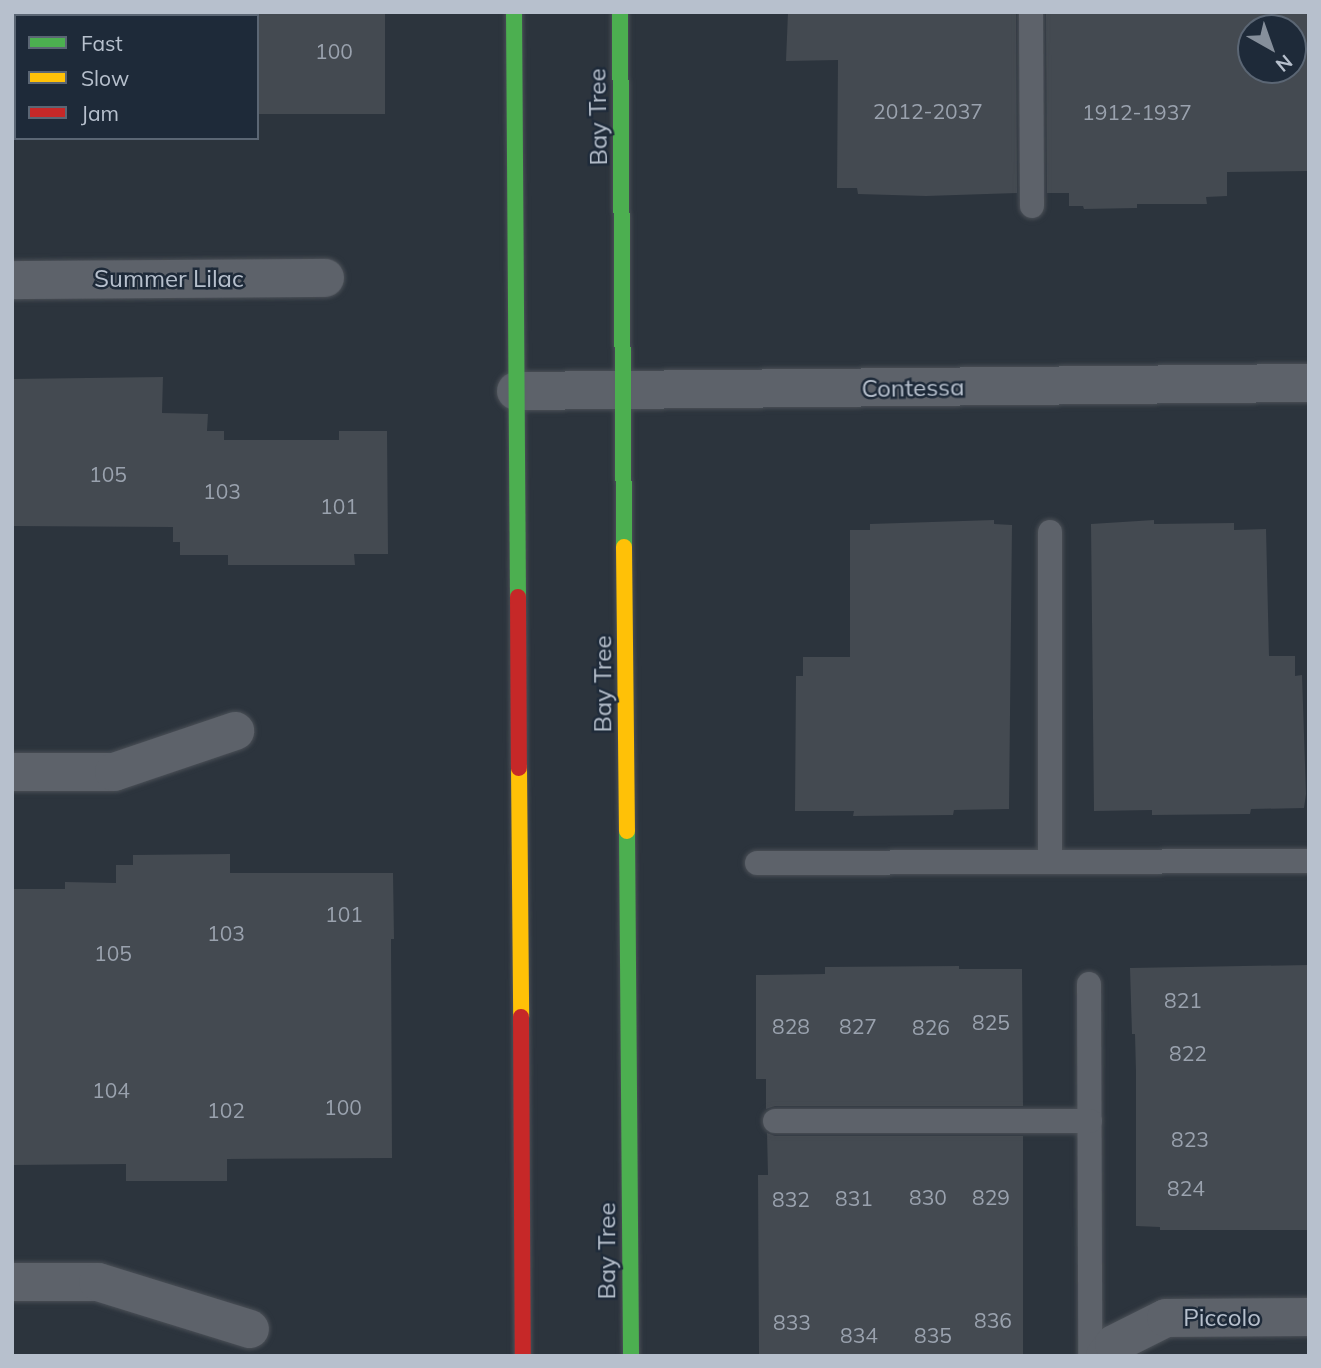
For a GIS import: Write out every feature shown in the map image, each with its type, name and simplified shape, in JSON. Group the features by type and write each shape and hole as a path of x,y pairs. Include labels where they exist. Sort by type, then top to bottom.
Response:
{"street":[{"path":"514,12 523,1356"},
{"name":"Bay Tree","path":"620,12 631,1356"},
{"name":"Summer Lilac","path":"12,280 325,278"},
{"name":"Contessa","path":"516,391 1309,383"},
{"path":"12,772 114,772 235,732"},
{"path":"12,1282 98,1282 250,1329"},
{"name":"Piccolo","path":"1105,1356 1114,1344 1166,1318 1309,1317"}],"lane":[{"path":"1031,12 1032,206"},
{"path":"1050,532 1050,862"},
{"path":"757,863 1309,861"},
{"path":"1089,984 1090,1356"},
{"path":"775,1121 1090,1121"}],"building":[{"path":"385,12 385,114 259,114 257,14"},
{"path":"788,12 1016,12 1017,193 926,196 858,194 857,188 837,188 838,60 786,61"},
{"path":"1046,12 1309,12 1309,171 1227,172 1227,196 1206,197 1207,204 1137,204 1137,208 1084,209 1083,206 1069,206 1069,193 1047,193"},
{"path":"163,377 162,413 208,414 207,431 224,431 224,440 339,440 339,431 387,431 388,554 354,554 355,565 228,565 228,555 180,555 180,542 173,542 173,527 12,526 12,379"},
{"path":"994,520 994,524 1012,525 1009,809 954,810 953,815 853,816 854,811 795,811 796,676 803,676 803,657 850,657 850,530 870,530 870,524"},
{"path":"1154,520 1154,524 1234,523 1234,530 1266,529 1269,656 1295,656 1295,676 1302,675 1306,794 1304,808 1251,809 1250,814 1152,815 1152,810 1094,811 1091,524"},
{"path":"230,854 230,873 393,873 392,1158 227,1159 227,1181 126,1181 126,1164 12,1165 12,889 65,889 65,882 116,883 116,865 133,865 133,855"},
{"path":"1309,965 1309,1230 1160,1230 1160,1227 1136,1226 1136,1072 1130,968"},
{"path":"959,966 959,969 1022,969 1023,1106 775,1106 766,1109 766,1079 756,1079 756,975 825,974 825,967"},
{"path":"767,1133 775,1136 1023,1136 1023,1356 759,1356 758,1175 768,1175"}],"traffic: fast":[{"path":"514,12 518,597"},
{"path":"620,12 624,547"},
{"path":"627,831 631,1356"}],"traffic: slow":[{"path":"624,547 627,831"},
{"path":"519,768 521,1017"}],"traffic: jam":[{"path":"518,597 519,768"},
{"path":"521,1017 523,1356"}]}
